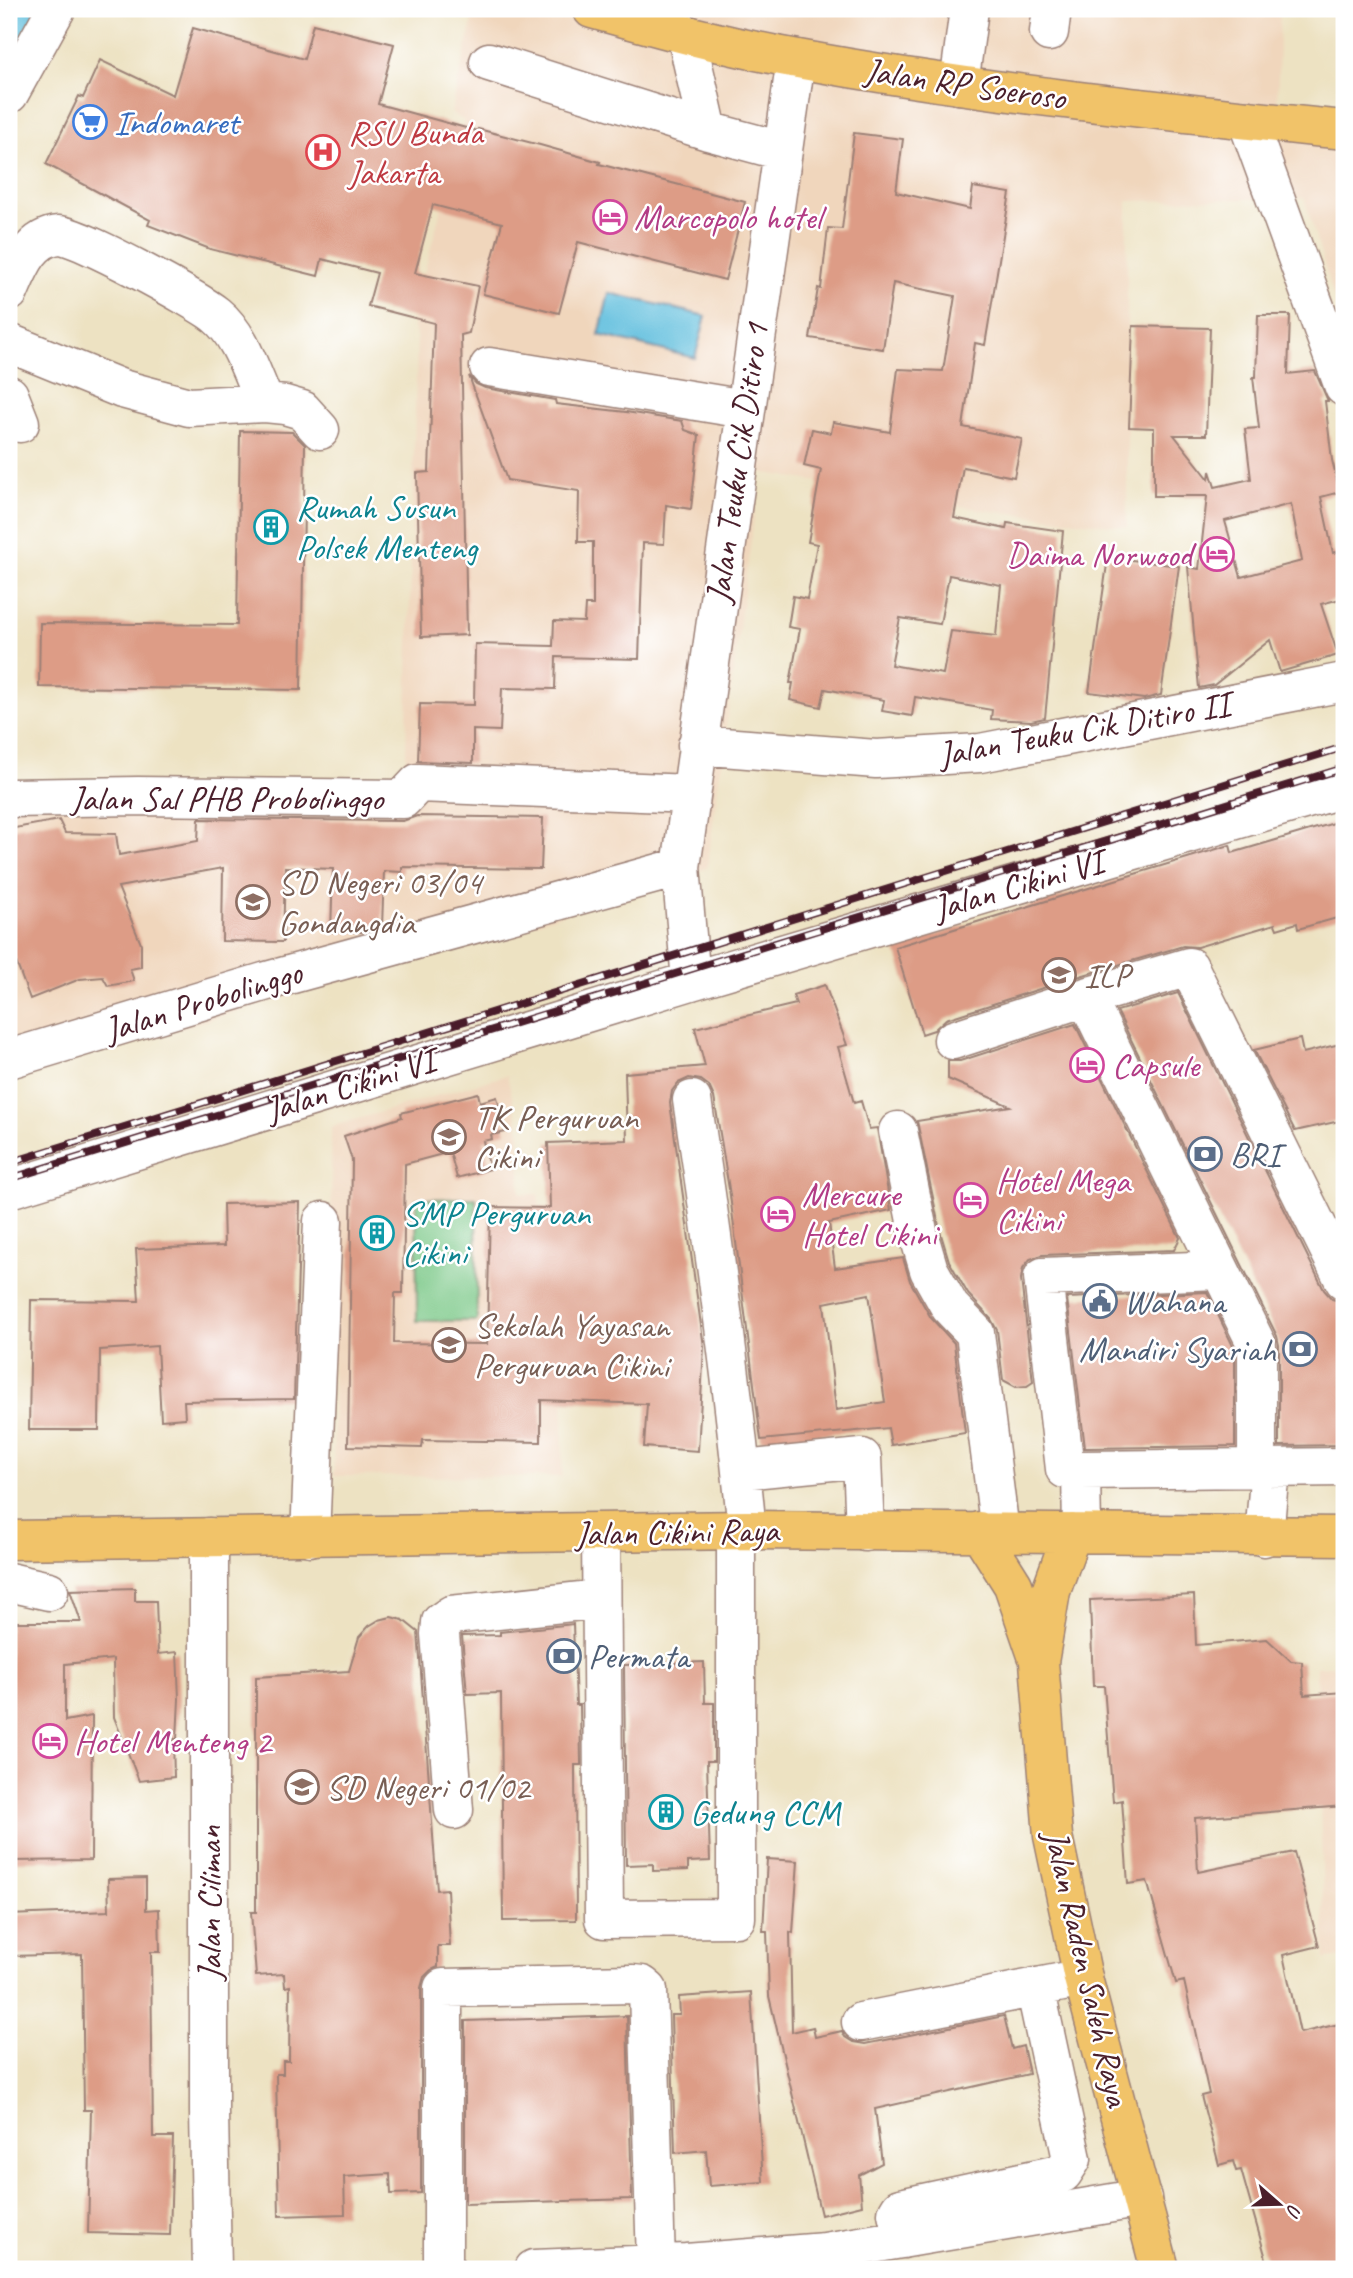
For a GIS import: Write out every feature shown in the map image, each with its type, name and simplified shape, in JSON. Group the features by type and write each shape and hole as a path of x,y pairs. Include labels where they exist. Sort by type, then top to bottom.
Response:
{"main road":[{"name":"Jalan RP Soeroso","path":"592,9 796,59 960,85 1344,130"},
{"name":"Jalan Cikini Raya","path":"9,1540 741,1531 1344,1536"},
{"name":"Jalan Raden Saleh Raya","path":"989,1532 1013,1585 1039,1662 1053,1836 1083,1978 1160,2269"},
{"name":"Jalan Raden Saleh Raya","path":"1039,1662 1053,1580 1077,1533"}],"street":[{"path":"9,94 56,9"},
{"path":"960,85 969,9"},
{"path":"686,34 708,131"},
{"name":"Jalan Teuku Cik Ditiro 1","path":"681,867 796,59"},
{"path":"489,62 708,131 782,151"},
{"path":"1247,120 1344,387"},
{"path":"9,292 23,261 36,243 60,234 81,240 216,315 233,335 265,403"},
{"path":"9,343 122,389 189,407 265,403 303,410 320,430"},
{"path":"489,367 745,409"},
{"name":"Jalan Teuku Cik Ditiro II","path":"697,746 876,759 980,753 1344,682"},
{"name":"Jalan Sal PHB Probolinggo","path":"9,798 138,796 403,799 418,783 690,794"},
{"name":"Jalan Cikini VI","path":"9,1189 691,981 1344,788"},
{"path":"681,867 691,981"},
{"name":"Jalan Probolinggo","path":"9,1059 267,981 681,867"},
{"path":"953,1041 1086,997 1189,967 1344,1280"},
{"path":"1086,997 1256,1345 1264,1468 1264,1537"},
{"path":"601,1533 604,1919 736,1918 742,1470 717,1263 692,1100"},
{"path":"898,1131 919,1236 929,1270 950,1307 975,1333 989,1532"},
{"path":"310,1537 323,1221"},
{"path":"1219,1270 1043,1278 1065,1469 1344,1467"},
{"path":"742,1470 862,1458 864,1532"},
{"path":"1077,1533 1080,1470"},
{"name":"Jalan Ciliman","path":"209,1537 209,2112 212,2269"},
{"path":"9,1582 49,1591"},
{"path":"454,1810 441,1622 451,1615 600,1599"},
{"path":"861,2022 1083,1978"},
{"path":"443,2269 443,1988 633,1984 642,1985 648,1990 656,2264"},
{"path":"903,2239 897,2213 900,2208 1063,2174 1072,2158 1035,1987"},
{"path":"1056,2085 1108,2071"},
{"path":"534,2269 656,2264 825,2252 1142,2198"}],"shaded area":[{"path":"475,9 1280,9 1277,110 1344,121 1344,330 1304,198 1127,201 1127,527 984,510 760,472 707,868 510,931 9,1078 9,791 405,789 417,339 412,320 464,121 451,113"},
{"name":"Sekolah Yayasan Perguruan Cikini","path":"507,1075 520,1132 520,1194 538,1194 541,1215 568,1215 562,1477 334,1476 331,1127"},
{"path":"1344,1666 1344,1957 1325,1959 1316,1667"}],"green space":[{"path":"476,1198 477,1321 417,1321 416,1199"}],"water":[{"path":"609,293 706,316 695,358 599,335"}],"building":[{"path":"313,24 394,44 378,104 540,145 600,162 599,164 745,202 725,280 578,242 559,313 483,294 502,223 433,205 415,273 478,286 469,333 461,335 467,635 421,637 417,473 429,472 434,323 368,306 377,273 322,259 318,276 210,249 148,225 150,220 46,164 79,96 83,98 100,60 173,95 193,28 304,59"},
{"path":"854,133 903,139 896,192 970,209 973,187 1010,193 985,345 975,343 963,427 1022,439 1014,477 963,467 954,518 1006,529 1007,523 1063,531 1045,718 1031,721 991,719 992,710 915,697 912,716 882,711 884,700 825,689 821,707 790,700 793,683 790,683 800,629 788,627 793,596 807,599 817,544 808,542 821,470 804,466 812,429 831,433 833,422 890,432 898,369 943,371 955,296 893,283 883,349 810,338 818,288 821,289 828,228 842,229","holes":["949,575 1001,585 996,636 951,631 943,674 891,665 900,618 940,624"]},
{"path":"1258,315 1290,315 1288,374 1315,371 1328,401 1325,401 1332,460 1340,492 1321,497 1333,553 1341,551 1344,564 1344,598 1321,604 1338,655 1280,672 1270,640 1214,685 1199,688 1188,567 1199,569 1207,496 1154,496 1154,428 1129,427 1133,326 1210,328 1206,435 1174,435 1209,479 1210,471 1215,487 1251,479 1245,429 1259,428 1253,377 1256,377","holes":["1291,504 1302,561 1241,577 1225,521"]},
{"path":"469,376 476,384 485,388 555,400 556,404 682,421 685,430 699,435 691,509 666,505 664,544 643,543 639,659 556,657 555,689 502,688 500,731 473,730 473,763 418,761 420,704 474,705 475,644 553,646 554,621 584,622 585,605 593,605 593,542 578,542 579,491 507,480"},
{"name":"Rumah Susun Polsek Menteng","path":"240,431 292,432 305,445 301,690 39,687 40,623 237,625"},
{"path":"1108,557 1179,566 1161,695 1144,699 1089,692"},
{"path":"417,816 543,818 541,869 402,867 402,872 384,871 382,927 361,932 331,932 333,869 285,867 283,942 222,941 223,868 118,887 141,944 141,967 130,969 134,981 108,986 103,977 80,979 30,999 9,943 9,829 59,820 65,833 116,834 119,855 198,841 199,819 403,821"},
{"path":"1344,820 1344,916 1298,929 1297,923 1277,929 1275,924 1197,947 1183,946 946,1019 934,1030 922,1034 895,947 1230,845 1232,853"},
{"path":"825,985 847,1045 838,1047 854,1103 861,1101 869,1129 877,1128 891,1210 829,1223 835,1268 903,1258 910,1281 931,1318 954,1343 965,1433 891,1445 888,1428 761,1440 730,1195 714,1097 709,1086 701,1080 689,1078 678,1083 672,1091 670,1103 704,1347 698,1451 644,1447 647,1404 541,1400 541,1442 423,1440 422,1448 348,1446 352,1160 344,1136 402,1117 401,1113 478,1093 480,1102 497,1097 506,1132 491,1135 492,1139 483,1141 490,1169 457,1178 450,1152 405,1164 403,1293 395,1293 394,1343 487,1344 490,1207 550,1208 548,1143 627,1140 625,1073 705,1066 695,1028 796,1004 793,995","holes":["869,1294 885,1402 836,1410 824,1303"]},
{"path":"1178,993 1324,1290 1332,1299 1344,1302 1344,1445 1279,1446 1277,1336 1117,1011"},
{"path":"1075,1024 1180,1238 1174,1250 1042,1255 1030,1259 1023,1268 1021,1279 1033,1382 1027,1386 1016,1387 1003,1380 997,1330 991,1319 968,1294 949,1261 917,1121 1010,1106 948,1079 948,1061 960,1061"},
{"path":"1300,1039 1303,1053 1344,1043 1344,1120 1295,1131 1254,1050"},
{"path":"300,1202 294,1399 184,1401 185,1418 161,1420 157,1346 100,1350 99,1430 29,1430 31,1300 139,1301 136,1249 224,1246 223,1204"},
{"path":"1207,1292 1235,1350 1235,1446 1085,1448 1067,1298"},
{"path":"135,1588 135,1601 156,1601 158,1654 177,1652 179,1699 177,1739 173,1739 174,1777 139,1781 114,1717 113,1659 65,1664 65,1721 92,1716 91,1860 10,1861 9,1622 81,1622 70,1590"},
{"path":"1194,1595 1196,1645 1267,1639 1291,1661 1302,1662 1304,1695 1344,1692 1344,1806 1195,1818 1198,1872 1294,1852 1319,1946 1283,1955 1300,2033 1339,2024 1340,2030 1344,2030 1344,2269 1269,2269 1241,2170 1236,2171 1233,2161 1219,2165 1201,2096 1209,2094 1184,1981 1176,1983 1147,1881 1128,1884 1122,1800 1113,1802 1104,1686 1093,1686 1090,1600"},
{"path":"391,1617 403,1620 418,1632 437,1890 447,1889 450,1946 438,1946 438,1967 424,1977 421,1988 421,2193 391,2194 390,2174 344,2177 345,2214 279,2216 276,2074 283,2074 283,2061 289,2061 290,1986 285,1987 284,1974 256,1976 251,1912 256,1912 256,1677 349,1671 359,1637 369,1626"},
{"path":"573,1624 576,1705 580,1705 581,1765 575,1765 576,1920 503,1921 501,1693 467,1694 462,1636 500,1635 500,1632"},
{"name":"Gedung CCM","path":"704,1662 705,1703 714,1703 714,1761 707,1761 710,1861 688,1862 688,1870 653,1871 653,1864 626,1865 624,1665"},
{"path":"767,1859 798,1861 793,1933 790,1932 792,2032 813,2027 815,2037 842,2031 845,2037 853,2042 865,2044 1004,2016 1012,2049 1023,2046 1029,2074 875,2109 882,2163 859,2175 862,2205 821,2215 769,1996 767,1931 763,1931"},
{"path":"146,1878 146,1910 159,1909 160,1952 151,1952 153,2137 173,2137 170,2235 88,2233 91,2110 84,2110 82,1954 9,1956 9,1915 109,1911 108,1879"},
{"path":"751,1992 763,2182 709,2186 706,2150 675,2153 671,2015 680,2015 679,1997"},
{"path":"627,2016 632,2199 465,2204 465,2021"}],"waterway":[{"path":"9,29 21,9"}],"railway":[{"path":"9,1163 1344,747"},
{"path":"9,1179 1344,768"}],"place":[{"name":"Indomaret","path":"90,122"},
{"name":"RSU Bunda Jakarta","path":"323,152"},
{"name":"Marcopolo hotel","path":"610,217"},
{"name":"Rumah Susun Polsek Menteng","path":"271,527"},
{"name":"Daima Norwood","path":"1217,554"},
{"name":"SD Negeri 03/04 Gondangdia","path":"253,902"},
{"name":"ILP","path":"1059,975"},
{"name":"Capsule","path":"1087,1065"},
{"name":"TK Perguruan Cikini","path":"449,1137"},
{"name":"BRI","path":"1205,1154"},
{"name":"Hotel Mega Cikini","path":"971,1200"},
{"name":"Mercure Hotel Cikini","path":"778,1214"},
{"name":"SMP Perguruan Cikini","path":"377,1233"},
{"name":"Wahana","path":"1100,1301"},
{"name":"Sekolah Yayasan Perguruan Cikini","path":"449,1345"},
{"name":"Mandiri Syariah","path":"1300,1349"},
{"name":"Permata","path":"564,1656"},
{"name":"Hotel Menteng 2","path":"50,1741"},
{"name":"SD Negeri 01/02","path":"302,1787"},
{"name":"Gedung CCM","path":"666,1812"}]}
